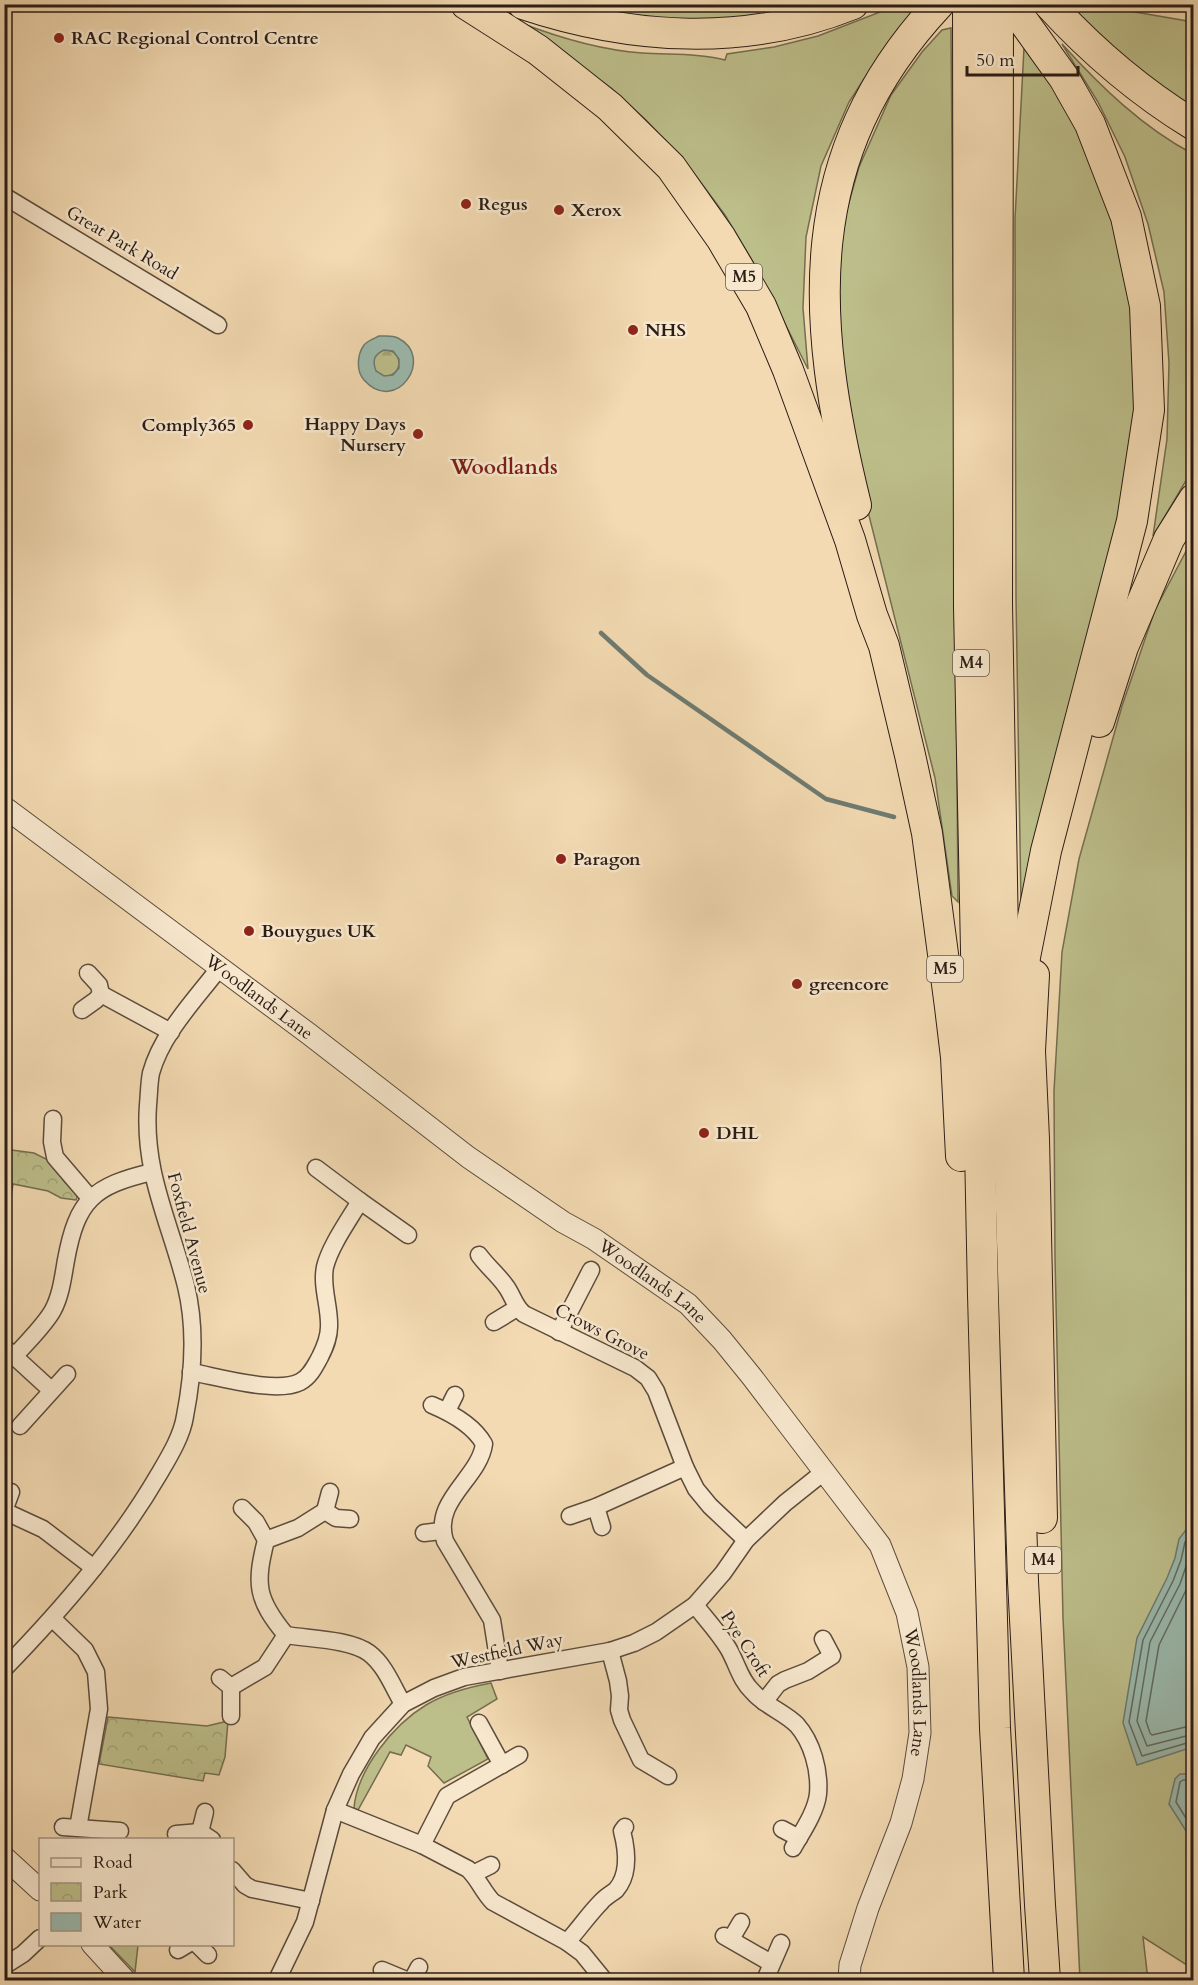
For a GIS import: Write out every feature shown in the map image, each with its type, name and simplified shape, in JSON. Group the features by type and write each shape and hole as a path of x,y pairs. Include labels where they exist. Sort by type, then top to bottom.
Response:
{"highway":[{"name":"M5","path":"466,4 538,50 610,106 672,167 721,238 761,306 788,370 831,485 884,646 927,833 956,1057 963,1200 983,1295"},
{"path":"524,4 605,26 674,34 724,34 769,28 822,17 853,4"},
{"name":"M5","path":"884,646 884,610 846,466 832,396 824,320 826,246 835,192 850,142 867,103 890,63 939,4"},
{"name":"M4","path":"999,4 997,603 1004,980 1023,1581 1040,1905 1047,1980"},
{"name":"M4","path":"1011,4 1064,78 1090,124 1126,218 1145,306 1149,410 1132,521 1046,851 1025,957 1019,1044 1020,1178 1014,1270"},
{"path":"1049,4 1069,26 1114,67 1162,106 1194,125"},
{"name":"M4","path":"968,17 969,607 983,1295 994,1716 1009,1980"},
{"name":"M4","path":"1034,1139 1045,965 1058,873 1089,755 1123,648 1169,539 1194,499"},
{"name":"M4","path":"1037,900 1030,1051 1034,1139 1051,1905 1047,1980"}],"street":[{"name":"Great Park Road","path":"4,196 218,325"},
{"name":"Woodlands Lane","path":"4,807 220,967 468,1157 563,1222 594,1239 688,1304 729,1349 880,1545 907,1613 918,1667 920,1733 913,1779 900,1823 868,1908 850,1965 849,1980"},
{"name":"Foxfield Avenue","path":"4,1669 53,1619 142,1503 168,1459 185,1419 191,1372 191,1324 186,1287 152,1172 147,1129 151,1074 171,1032 220,967"},
{"path":"88,973 99,985 101,993 171,1032"},
{"path":"82,1010 96,1000 101,993"},
{"path":"53,1119 52,1142 55,1157 90,1198"},
{"path":"316,1168 408,1235"},
{"path":"51,1390 10,1352 53,1311 61,1289 71,1235 90,1198 113,1184 152,1172"},
{"path":"191,1372 272,1387 302,1382 311,1373 329,1336 325,1268 360,1202"},
{"name":"Crows Grove","path":"481,1267 506,1286 517,1308 524,1314 635,1368 648,1378 656,1391 685,1467 696,1489 746,1540"},
{"path":"559,1332 591,1270"},
{"path":"494,1322 517,1308"},
{"path":"20,1426 67,1374"},
{"path":"455,1395 440,1408 479,1435 484,1444 479,1462 467,1476 446,1510 441,1531 492,1620 500,1671"},
{"path":"570,1516 596,1507 685,1467"},
{"name":"Westfield Way","path":"277,1980 297,1942 311,1901 335,1810 351,1774 372,1738 403,1704 434,1688 464,1677 610,1651 656,1632 694,1605 723,1573 746,1540 785,1503 825,1471"},
{"path":"11,1492 4,1511 44,1529 94,1568"},
{"path":"266,1540 298,1528 325,1511 330,1492"},
{"path":"596,1507 602,1527"},
{"path":"242,1508 256,1522 266,1540 259,1566 258,1584 264,1605 273,1620 286,1635 335,1642 356,1647 368,1653 381,1666 403,1704"},
{"path":"325,1511 336,1518 350,1519"},
{"path":"424,1533 441,1531"},
{"name":"Pye Croft","path":"694,1605 720,1636 752,1692 801,1730 812,1752 817,1769 818,1796 796,1843 782,1829"},
{"path":"53,1619 85,1650 96,1672 99,1709 71,1827 120,1831"},
{"path":"231,1716 225,1682 265,1666 286,1635"},
{"name":"Pye Croft","path":"764,1702 778,1684 808,1671 832,1656 823,1639"},
{"path":"610,1651 618,1681 619,1710 622,1720 641,1760 668,1776"},
{"path":"479,1723 502,1765"},
{"path":"422,1845 447,1796 519,1755"},
{"path":"335,1810 422,1845 452,1860 473,1874 483,1893 493,1902 567,1942 582,1953 604,1980"},
{"path":"176,1834 206,1836 205,1812"},
{"path":"567,1942 602,1900 615,1891 621,1883 633,1845 622,1831 625,1827"},
{"path":"4,1857 39,1889"},
{"path":"473,1874 491,1865"},
{"path":"234,1872 252,1889 311,1901"},
{"path":"741,1922 727,1937 771,1963"},
{"path":"4,1966 23,1954 39,1939"},
{"path":"765,1980 781,1942"},
{"path":"94,1946 125,1980"},
{"path":"382,1970 406,1980"},
{"path":"4,1972 11,1980"}],"green space":[{"path":"571,5 812,5 756,19 680,23"},
{"path":"898,5 923,5 882,51 849,102 821,166 806,237 803,308 808,369 756,267 725,215 687,164 646,120 611,88 521,23 565,38 611,49 694,55 725,60 727,54 774,47 818,36"},
{"path":"1068,5 1094,5 1193,22 1193,115 1142,75"},
{"path":"951,28 958,902 952,896 935,778 851,444 839,376 838,269 846,213 859,167 891,95 922,52 942,30"},
{"path":"1062,44 1123,105 1156,131 1193,154 1193,469 1153,536 1167,439 1169,363 1164,292 1148,224 1125,157 1098,102"},
{"path":"1024,48 1061,97 1096,171 1121,245 1137,328 1136,457 1021,905 1016,597 1015,219"},
{"path":"386,350 395,354 399,363 395,372 386,376 377,372 373,363 377,354"},
{"path":"1193,538 1193,1969 1143,1937 1148,1980 1080,1980 1063,1618 1055,1258 1054,1091 1062,952 1079,859 1122,706 1155,610"},
{"path":"4,1149 34,1153 50,1161 64,1181 78,1195 76,1200 61,1198 48,1191 13,1184 10,1203 5,1202"},
{"path":"491,1683 497,1699 467,1717 488,1759 444,1783 428,1766 431,1757 406,1745 401,1755 390,1752 358,1810 354,1808 357,1793 369,1764 401,1724 426,1705 442,1697"},
{"path":"108,1717 207,1726 228,1721 225,1757 219,1775 205,1773 203,1781 99,1764"},
{"path":"110,1946 138,1946 135,1972"}],"water":[{"path":"379,336 398,338 409,347 413,358 412,369 407,380 399,388 388,391 376,389 364,380 358,363 364,345","holes":["384,350 393,351 399,359 399,368 393,375 384,376 376,371 375,358"]},
{"path":"1193,1525 1193,1747 1137,1765 1123,1723 1137,1638 1167,1578 1179,1539 1189,1526"},
{"path":"1180,1774 1193,1774 1193,1842 1169,1804 1175,1779"}],"waterway":[{"path":"601,633 647,675 826,799 894,817"}],"place":[{"name":"RAC Regional Control Centre","path":"59,38"},
{"name":"Regus","path":"466,204"},
{"name":"Xerox","path":"559,210"},
{"name":"NHS","path":"633,330"},
{"name":"Comply365","path":"248,425"},
{"name":"Happy Days Nursery","path":"418,434"},
{"name":"Paragon","path":"561,859"},
{"name":"Bouygues UK","path":"249,931"},
{"name":"greencore","path":"797,984"},
{"name":"DHL","path":"704,1133"}],"district":[{"name":"Woodlands","path":"504,467"}]}
